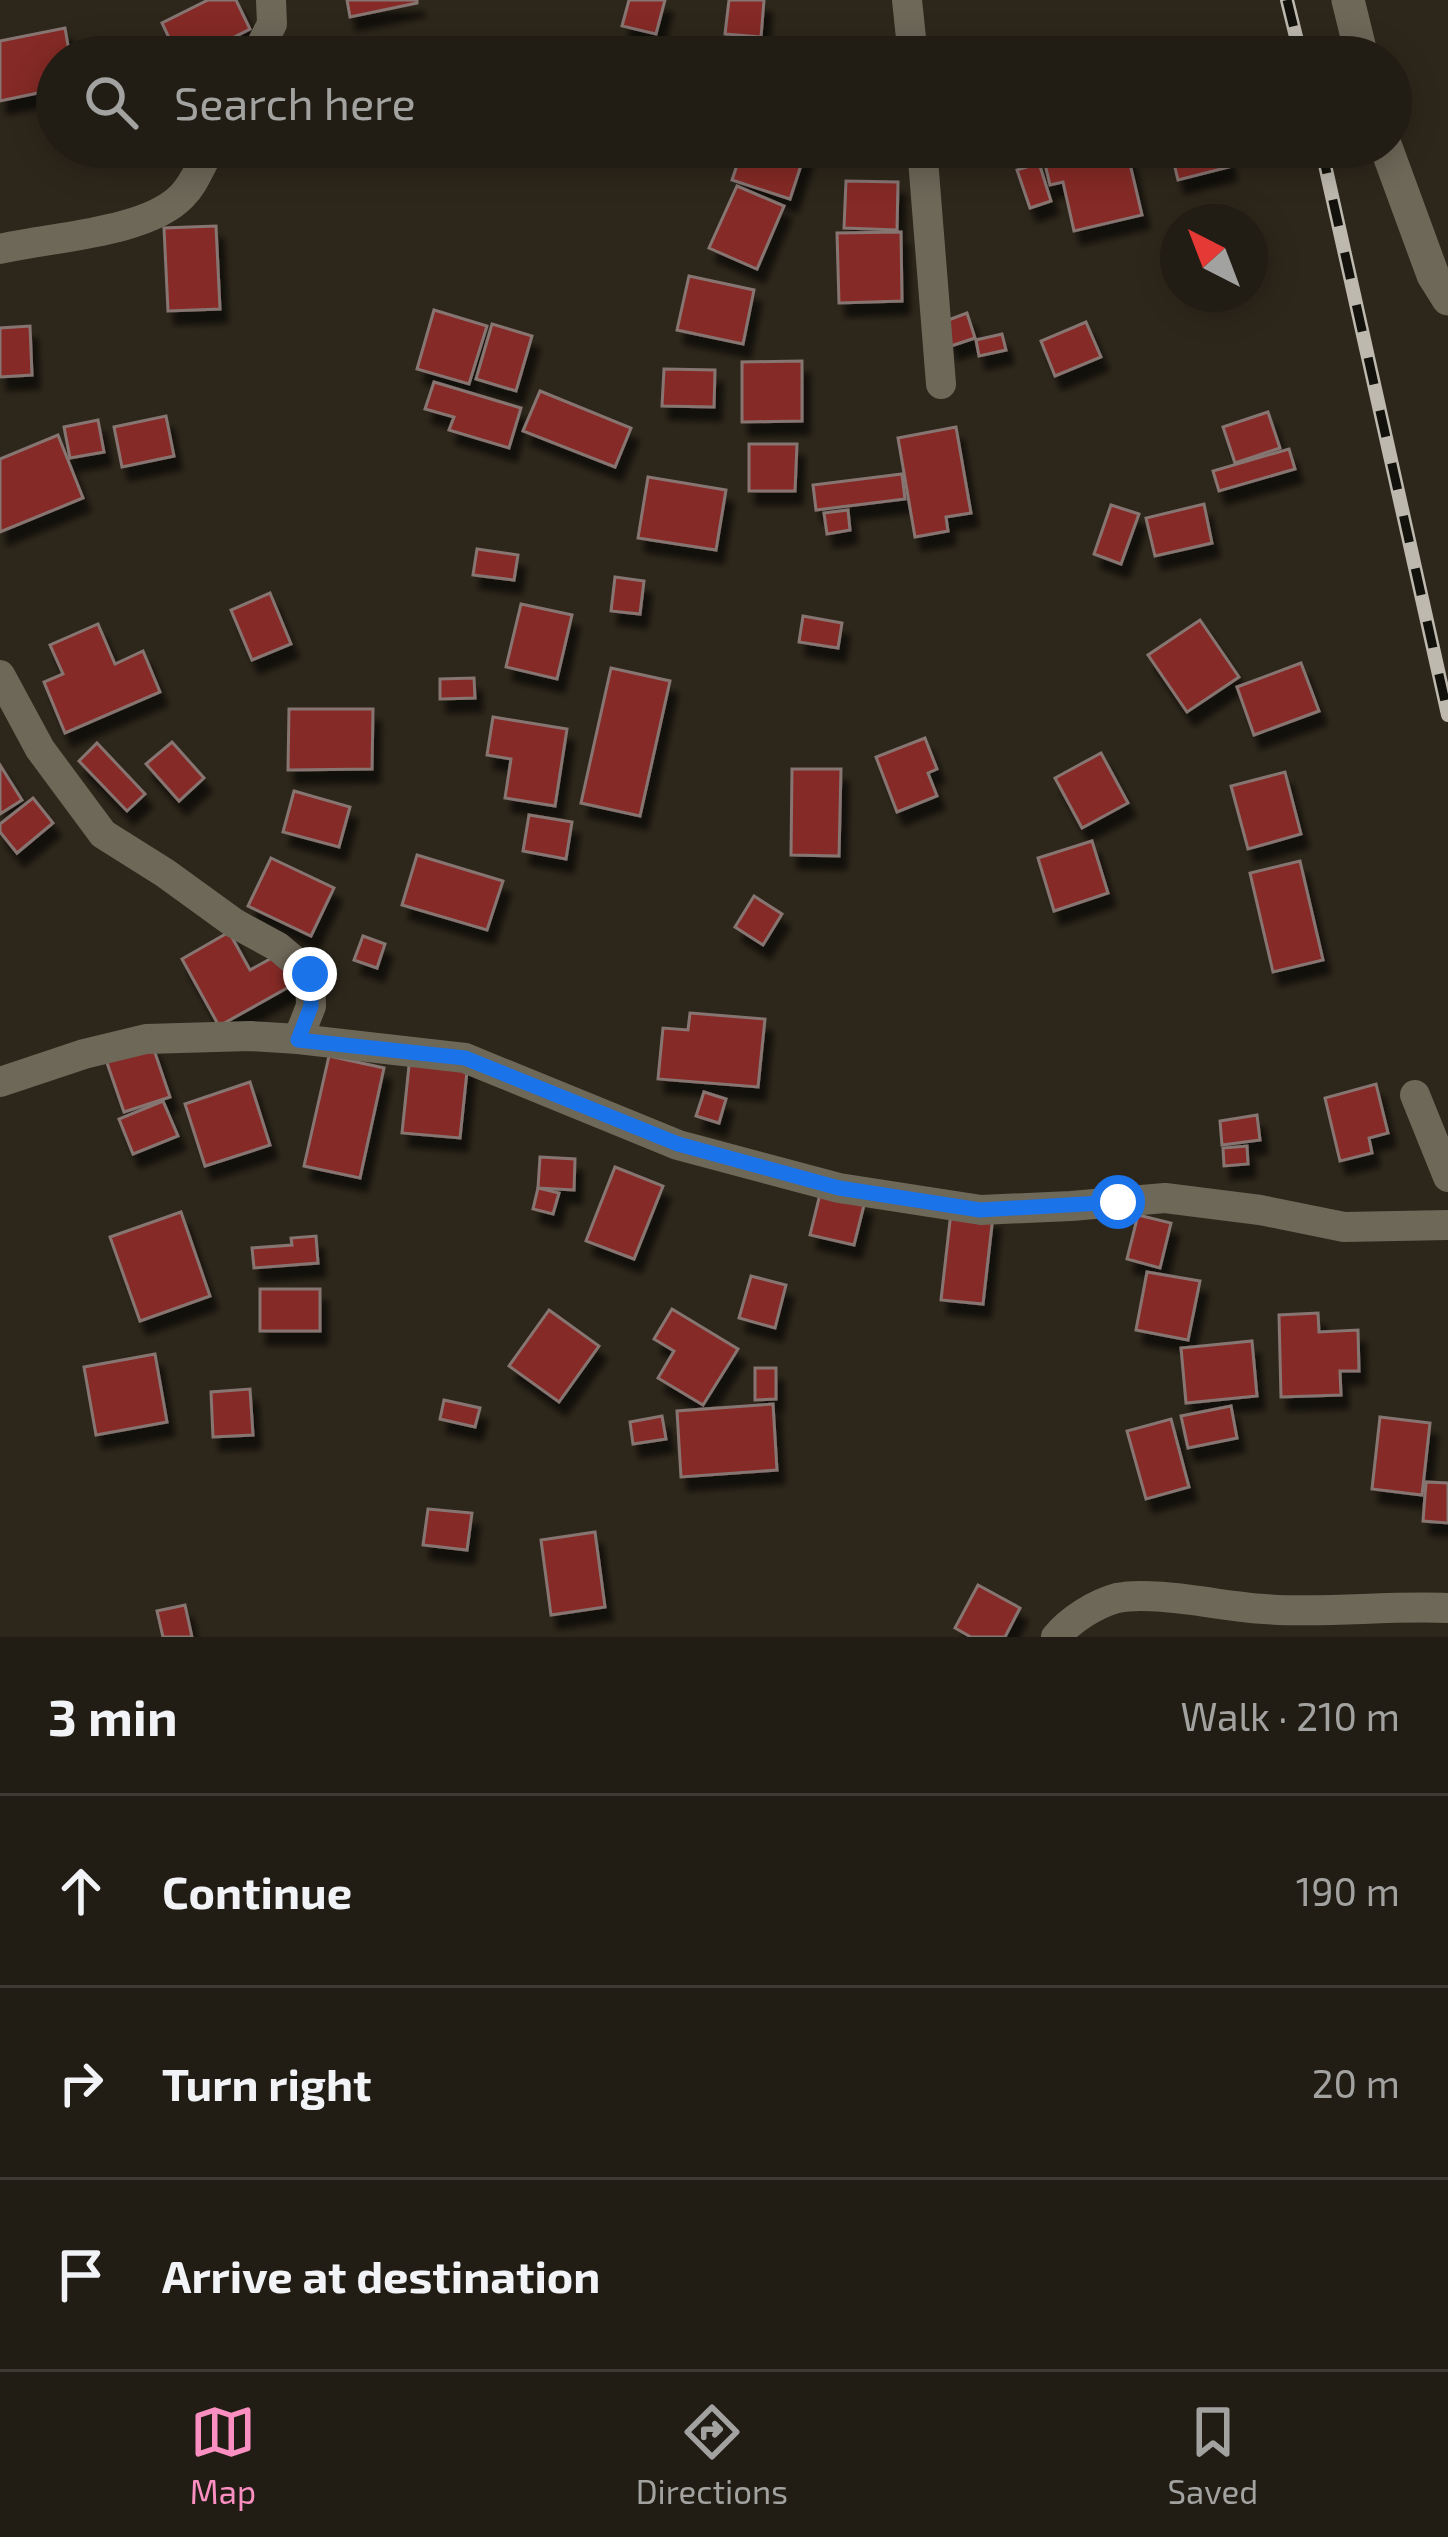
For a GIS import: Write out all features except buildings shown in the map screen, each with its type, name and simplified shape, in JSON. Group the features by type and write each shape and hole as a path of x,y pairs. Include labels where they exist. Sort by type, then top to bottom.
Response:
{"street":[{"path":"266,36 272,24 271,0"},
{"path":"907,0 911,36"},
{"path":"1348,0 1357,36"},
{"path":"0,249 156,216 178,201 202,168"},
{"path":"924,168 941,384"},
{"path":"1394,168 1433,275 1448,299"},
{"path":"0,675 40,749 103,834 234,923 278,947 310,974 311,1006 298,1040"},
{"path":"0,1082 146,1039 250,1036 298,1040 465,1058 678,1144 839,1188 980,1210 1165,1198 1344,1227 1448,1225"},
{"path":"1415,1095 1448,1177"},
{"path":"1056,1637 1076,1617 1118,1598 1153,1597 1268,1610 1448,1608"}],"railway":[{"path":"1287,0 1296,36"},
{"path":"1326,168 1448,715"}],"route":[{"path":"310,974 311,1006 298,1040 465,1058 678,1144 839,1188 980,1210 1118,1202"}]}
